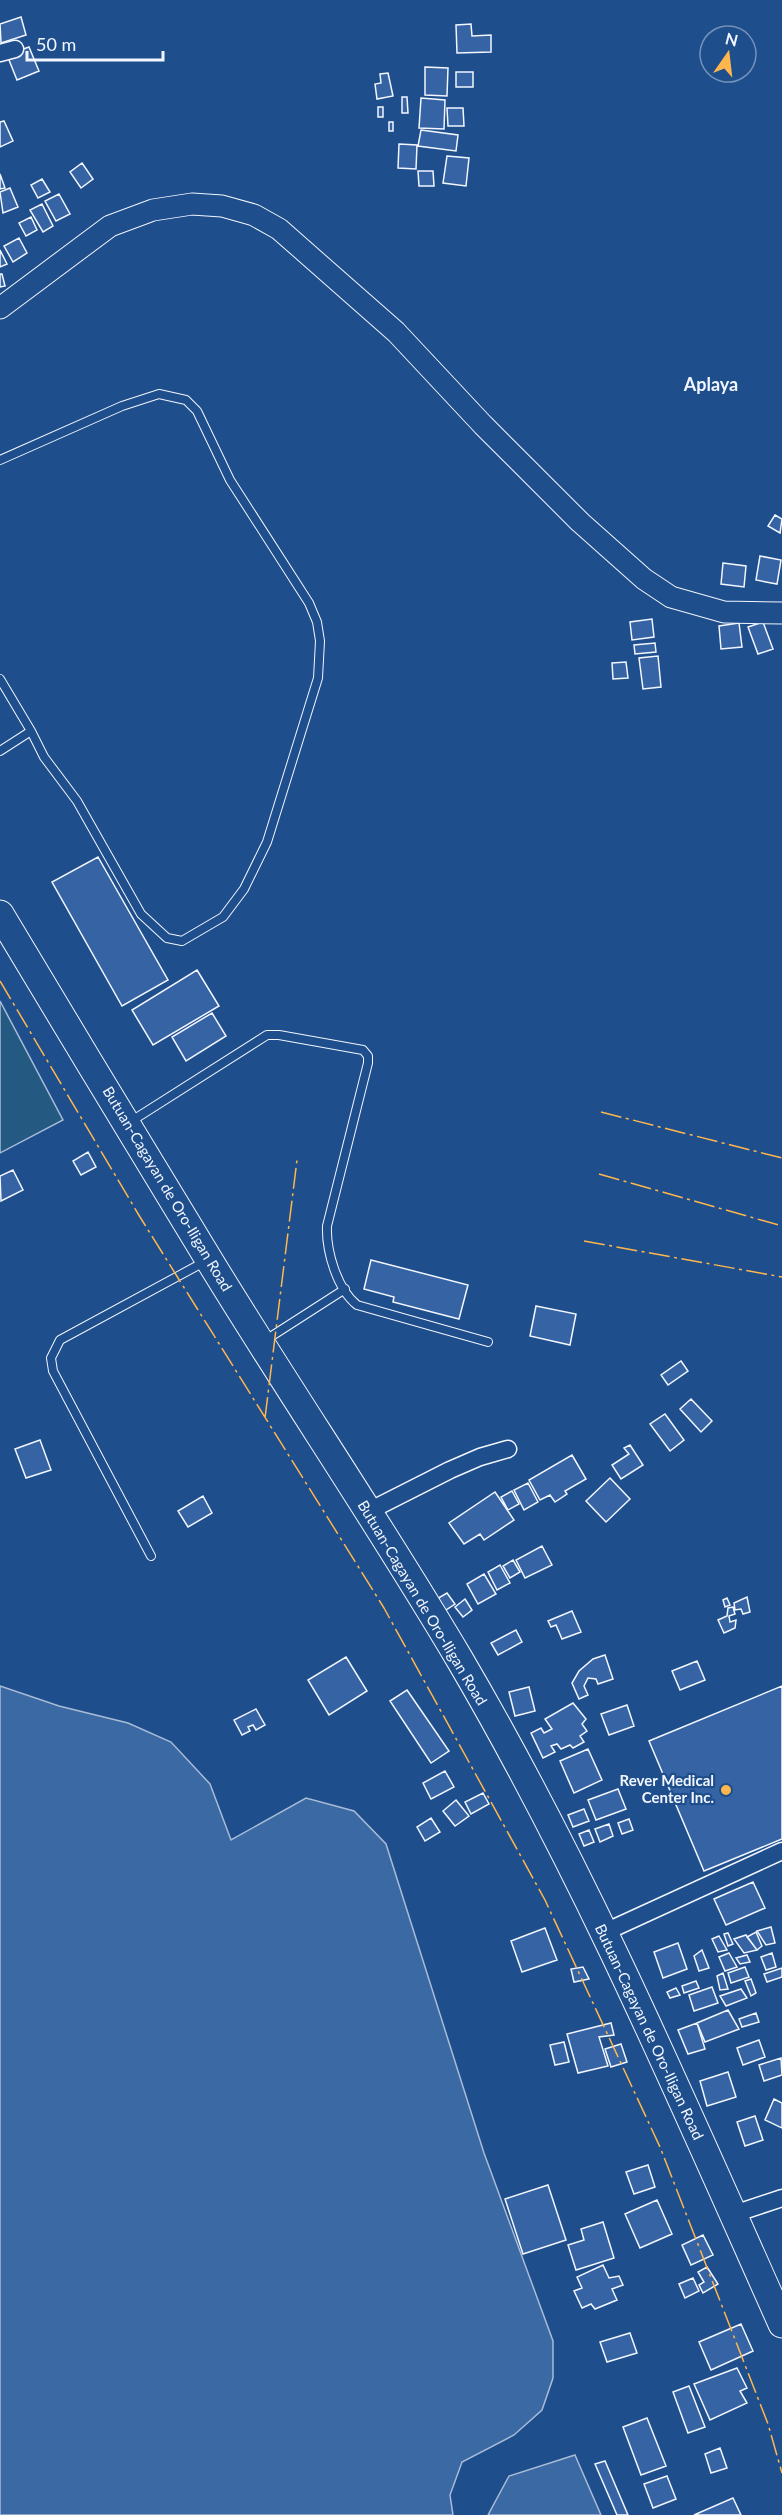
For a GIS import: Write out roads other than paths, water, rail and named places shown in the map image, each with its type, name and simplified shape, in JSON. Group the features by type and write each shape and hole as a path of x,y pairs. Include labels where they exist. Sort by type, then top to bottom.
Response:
{"highway":[{"name":"Butuan-Cagayan de Oro-Iligan Road","path":"0,914 209,1260 460,1660 523,1774 603,1933 782,2324"}],"street":[{"path":"0,308 110,226 153,210 192,204 222,206 254,215 279,229 396,332 515,458 580,522 644,579 671,597 724,612 782,613"},
{"path":"367,1512 450,1470 480,1457 508,1449"},
{"path":"603,1933 782,1851"},
{"path":"738,2224 782,2198"}],"lane":[{"path":"0,460 122,406 159,394 186,400 197,411 230,480 309,603 317,622 320,640 318,678 256,868 223,917 182,941 167,939 141,914 77,801 44,757 0,679"},
{"path":"0,751 30,731"},
{"path":"127,1124 267,1035 279,1035 363,1050 368,1056 368,1063 327,1226 326,1241 330,1256 348,1298 357,1305 488,1342"},
{"path":"152,1556 53,1371 51,1358 60,1340 209,1260"},
{"path":"261,1342 345,1289"}],"place":[{"name":"Rever Medical Center Inc.","path":"726,1790"}],"district":[{"name":"Aplaya","path":"711,385"}]}
